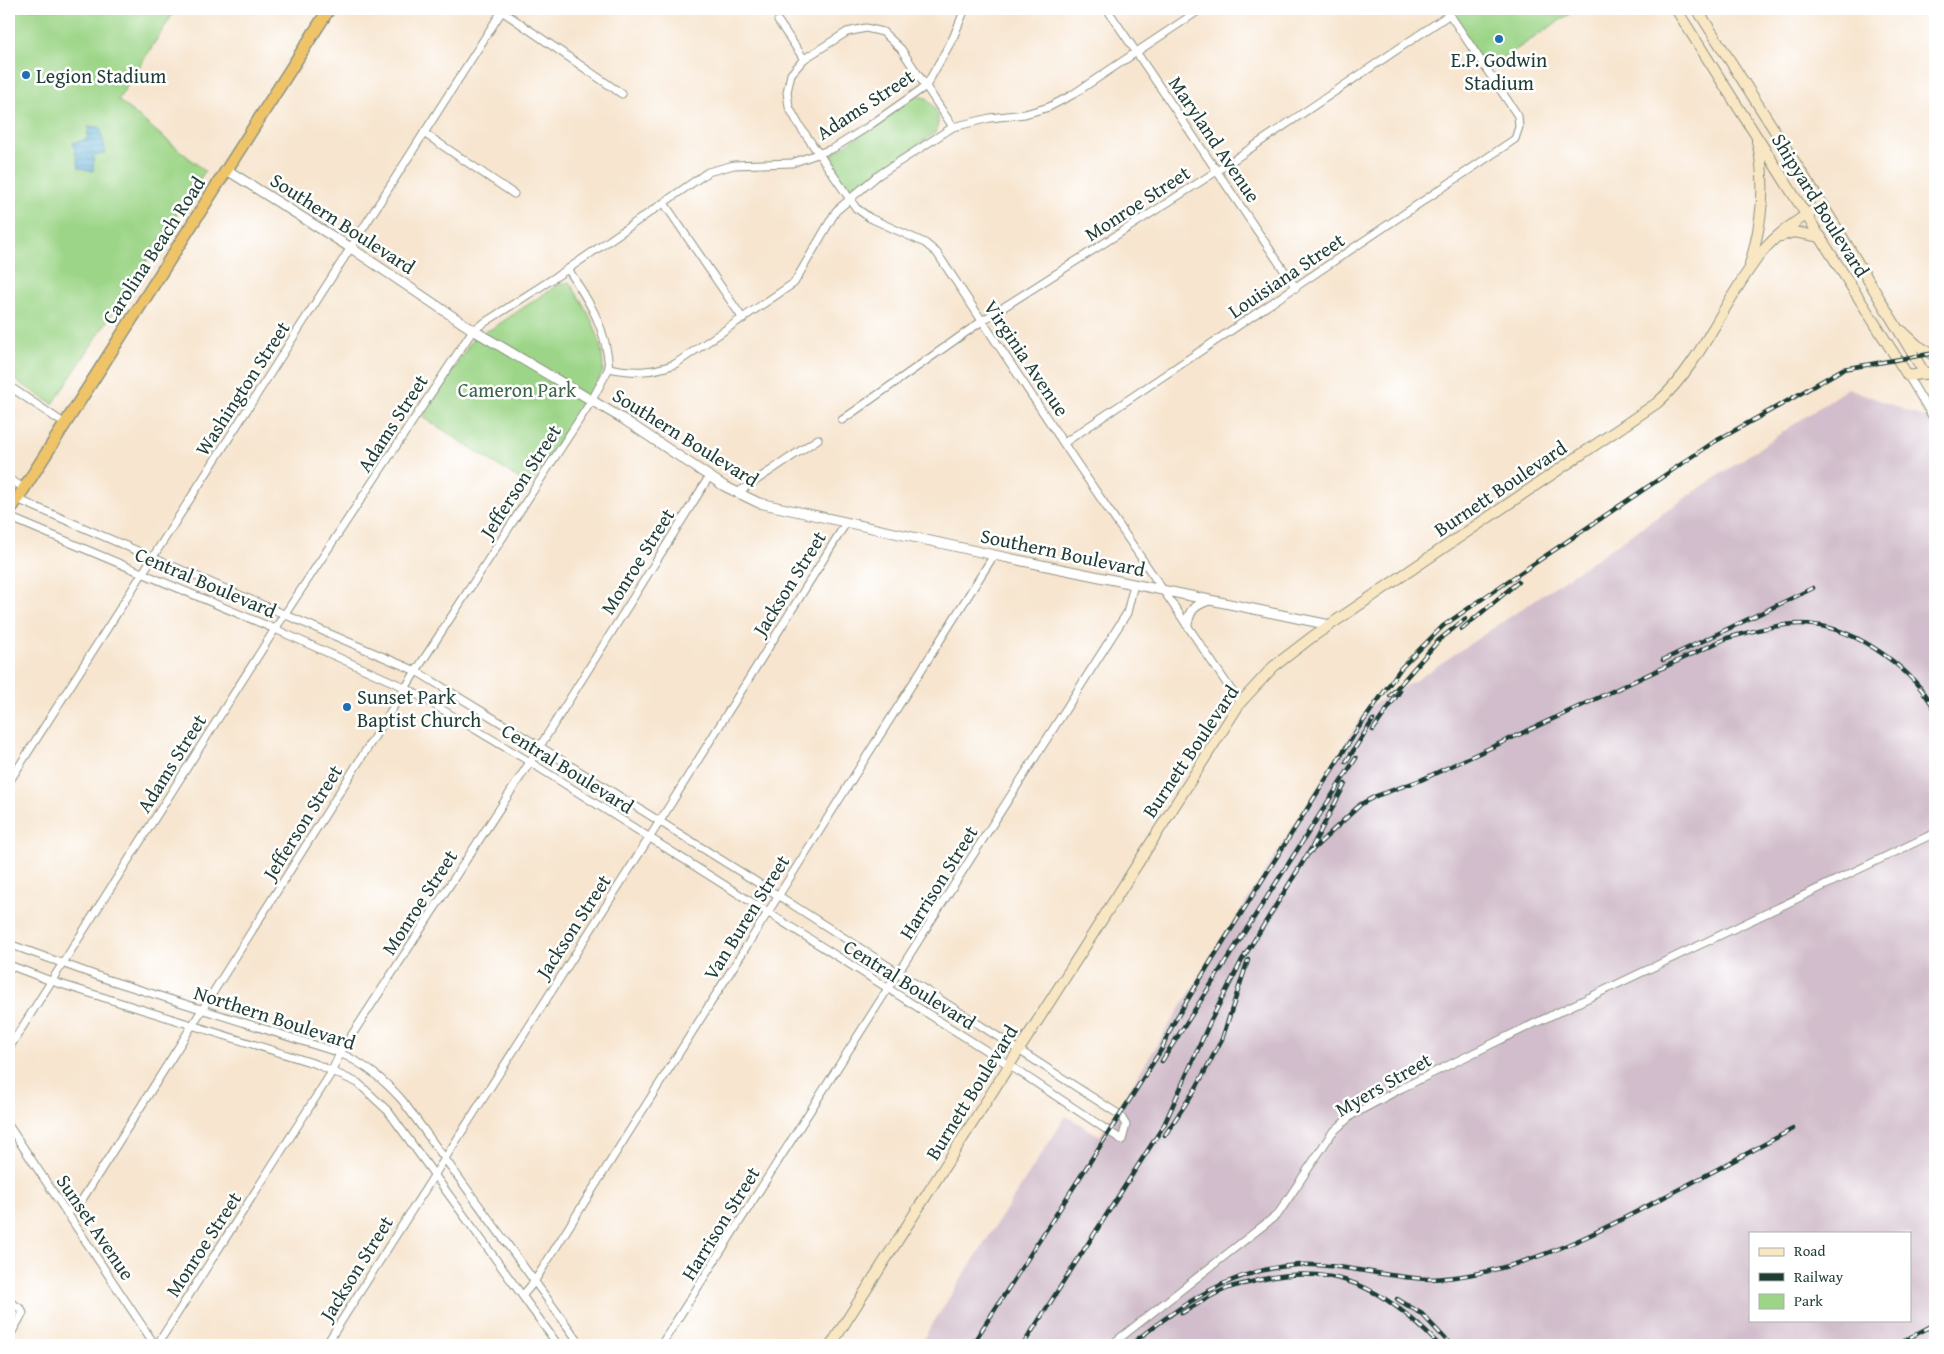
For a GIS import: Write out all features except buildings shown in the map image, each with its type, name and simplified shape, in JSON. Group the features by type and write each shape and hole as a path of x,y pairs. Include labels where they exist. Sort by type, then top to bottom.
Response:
{"highway":[{"name":"Carolina Beach Road","path":"9,512 329,9"}],"main road":[{"name":"Shipyard Boulevard","path":"1676,9 1908,376"},
{"name":"Shipyard Boulevard","path":"1697,9 1822,205 1895,324 1930,373"},
{"path":"1746,275 1756,244 1763,206 1762,170 1754,133"},
{"name":"Burnett Boulevard","path":"831,1345 1240,703 1273,667 1330,625 1657,402 1670,389 1690,363 1746,275 1775,238 1822,205"},
{"path":"1775,238 1794,232 1820,237"},
{"path":"1895,324 1917,345 1935,356"},
{"path":"1908,376 1930,373"}],"street":[{"name":"Adams Street","path":"9,1048 275,629 473,330 568,269 708,172 734,165 792,163 834,148 866,128 926,86 953,38 965,9"},
{"name":"Maryland Avenue","path":"1108,9 1296,288"},
{"path":"568,269 601,326 607,345 609,368 632,373 656,371 675,364 794,283 836,212 877,176 953,126 1049,108 1072,95 1201,9"},
{"path":"500,10 622,94"},
{"name":"Washington Street","path":"9,782 351,248 500,10"},
{"name":"Louisiana Street","path":"1064,443 1296,288 1510,143 1516,137 1519,127 1514,109 1448,11"},
{"name":"Monroe Street","path":"842,420 982,321 1217,171 1448,11"},
{"path":"778,21 804,59"},
{"name":"Virginia Avenue","path":"953,126 895,44 883,32 866,28 847,32 804,59 791,74 787,92 789,107 818,154 856,208 870,218 925,243 937,253 1240,703"},
{"path":"424,133 514,194"},
{"name":"Southern Boulevard","path":"228,170 351,248 473,330 592,400 709,477 737,493 771,507 994,556 1330,625"},
{"path":"664,203 743,319"},
{"name":"Jefferson Street","path":"66,1213 80,1203 416,671 592,400 609,368"},
{"name":"Shipyard Boulevard","path":"1908,376 1935,421"},
{"path":"9,386 65,424"},
{"path":"737,493 818,439"},
{"name":"Monroe Street","path":"156,1345 332,1070 340,1053 530,762 709,477"},
{"path":"9,479 24,488"},
{"name":"Central Boulevard","path":"9,517 275,629 406,688 530,762 887,990 1009,1065 1122,1140 1126,1125 1120,1115 779,896 416,671 17,499"},
{"name":"Jackson Street","path":"326,1345 444,1157 660,821 846,523"},
{"name":"Van Buren Street","path":"523,1295 534,1282 994,556"},
{"name":"Harrison Street","path":"662,1345 1127,613 1134,584"},
{"path":"1187,624 1192,609 1196,605 1210,600"},
{"name":"Myers Street","path":"1111,1345 1278,1214 1332,1133 1352,1116 1418,1080 1935,833"},
{"name":"Northern Boulevard","path":"9,944 63,964 340,1053 369,1067 384,1079 402,1100 581,1345"},
{"name":"Northern Boulevard","path":"9,965 51,981 332,1070 358,1083 379,1101 434,1173 558,1345"},
{"name":"Sunset Avenue","path":"9,1126 156,1345"},
{"path":"9,1301 22,1312 23,1316 9,1337"}],"shaded area":[{"path":"1848,388 1928,419 1935,415 1935,1337 1921,1345 919,1345 1066,1116 1100,1136 1368,707 1418,679"}],"green space":[{"path":"9,9 176,9 118,100 205,171 53,404 9,376"},
{"name":"E.P. Godwin Stadium","path":"1446,9 1577,9 1487,69"},
{"path":"916,96 927,98 936,111 938,123 935,133 857,187 844,186 830,167 833,154"},
{"name":"Cameron Park","path":"569,282 594,324 598,335 603,372 530,486 423,417 474,337 493,328 556,286"}],"water":[{"path":"89,126 100,127 106,153 94,156 93,171 79,168 73,143 87,139"}],"railway":[{"path":"1777,407 1843,369 1935,353"},
{"path":"972,1345 1161,1050 1173,1024 1211,961 1357,730 1401,668 1443,626 1714,442 1782,404"},
{"path":"1462,629 1518,582"},
{"path":"1663,660 1813,588"},
{"path":"1390,696 1439,640 1465,619"},
{"path":"1308,854 1361,804 1376,796 1421,780 1727,638 1759,630 1803,624 1831,628 1849,635 1884,654 1899,667 1926,695 1935,710"},
{"path":"1373,730 1400,691"},
{"path":"1346,762 1373,720"},
{"path":"1162,1061 1356,758"},
{"path":"1023,1345 1164,1125 1210,1022 1242,960 1311,849 1345,784"},
{"path":"1165,1135 1196,1088 1222,1039 1248,960"},
{"path":"1130,1345 1168,1316 1208,1292 1228,1282 1273,1268 1313,1265 1433,1279 1461,1276 1513,1265 1580,1240 1645,1208 1793,1129"},
{"path":"1182,1313 1220,1291 1233,1286 1283,1276 1309,1275 1334,1277 1378,1294 1399,1308 1439,1345"},
{"path":"1397,1299 1422,1314 1451,1345"},
{"path":"1896,1345 1935,1324"}],"place":[{"name":"E.P. Godwin Stadium","path":"1499,39"},
{"name":"Legion Stadium","path":"26,75"},
{"name":"Sunset Park Baptist Church","path":"347,707"}]}
